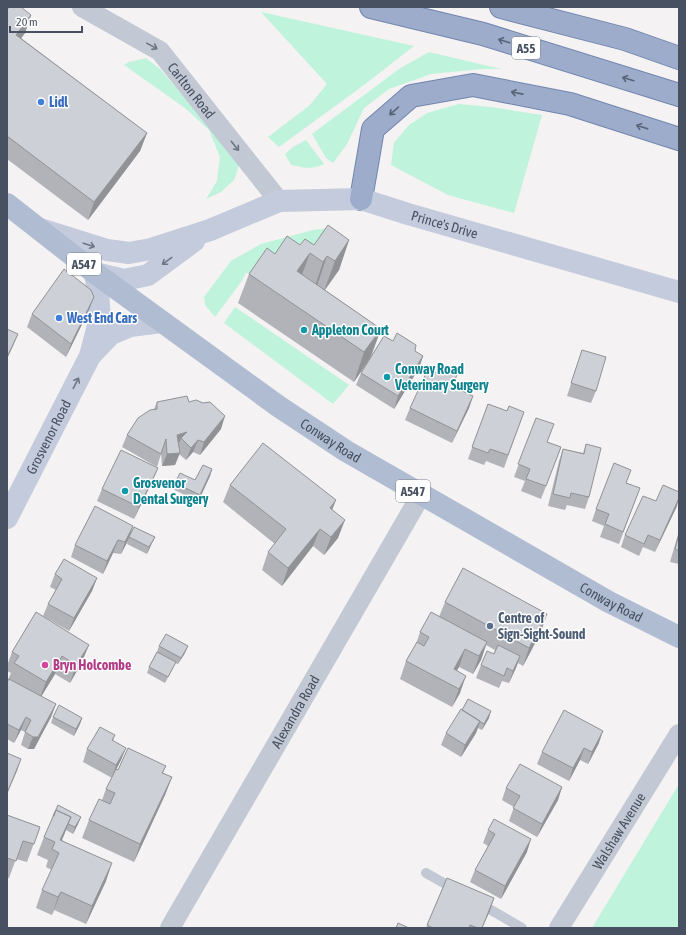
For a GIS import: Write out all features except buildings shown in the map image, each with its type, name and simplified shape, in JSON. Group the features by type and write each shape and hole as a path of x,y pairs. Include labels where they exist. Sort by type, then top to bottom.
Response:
{"highway":[{"name":"A55","path":"371,7 482,34 679,95"},
{"name":"A55","path":"501,7 625,40 679,58"},
{"path":"521,7 625,40"},
{"path":"361,200 373,129 410,96 473,85 570,104 679,139"}],"main road":[{"name":"Prince's Drive","path":"38,228 108,250 129,253 151,249 210,230 279,201 361,200 679,292"},
{"name":"Conway Road","path":"7,204 95,273 162,322 278,406 346,451 609,602 679,637"},
{"name":"Prince's Drive","path":"95,273 124,280 148,276 210,230"},
{"name":"Grosvenor Road","path":"7,518 90,356 100,318 95,273"},
{"name":"Grosvenor Road","path":"90,356 111,334 130,326 162,322"}],"street":[{"name":"Carlton Road","path":"82,7 160,51 279,201"},
{"name":"Alexandra Road","path":"170,928 421,495"},
{"name":"Walshaw Avenue","path":"559,928 679,734"}],"lane":[{"path":"426,873 522,928"}],"green space":[{"path":"261,12 414,46 364,85 279,147 268,137 310,105 327,84"},
{"path":"429,52 501,69 482,69 431,74 389,89 364,108 347,144 333,163 326,158 312,134 399,69"},
{"path":"146,58 160,69 233,153 239,165 234,180 221,192 206,199 217,181 220,157 209,130 185,108 124,65 129,62"},
{"path":"459,104 491,107 542,115 514,213 448,195 391,165 394,143 409,125 427,113"},
{"path":"306,140 324,164 308,168 291,165 285,154 293,147"},
{"path":"328,228 334,248 257,273 246,273 215,317 205,305 204,297 231,261 261,244 313,230"},
{"path":"235,307 349,385 333,404 224,323"},
{"path":"679,784 679,928 592,928"}],"place":[{"name":"Lidl","path":"41,102"},
{"name":"West End Cars","path":"59,318"},
{"name":"Appleton Court","path":"304,330"},
{"name":"Conway Road Veterinary Surgery","path":"387,377"},
{"name":"Grosvenor Dental Surgery","path":"125,491"},
{"name":"Centre of Sign-Sight-Sound","path":"490,626"},
{"name":"Bryn Holcombe","path":"45,665"}]}
